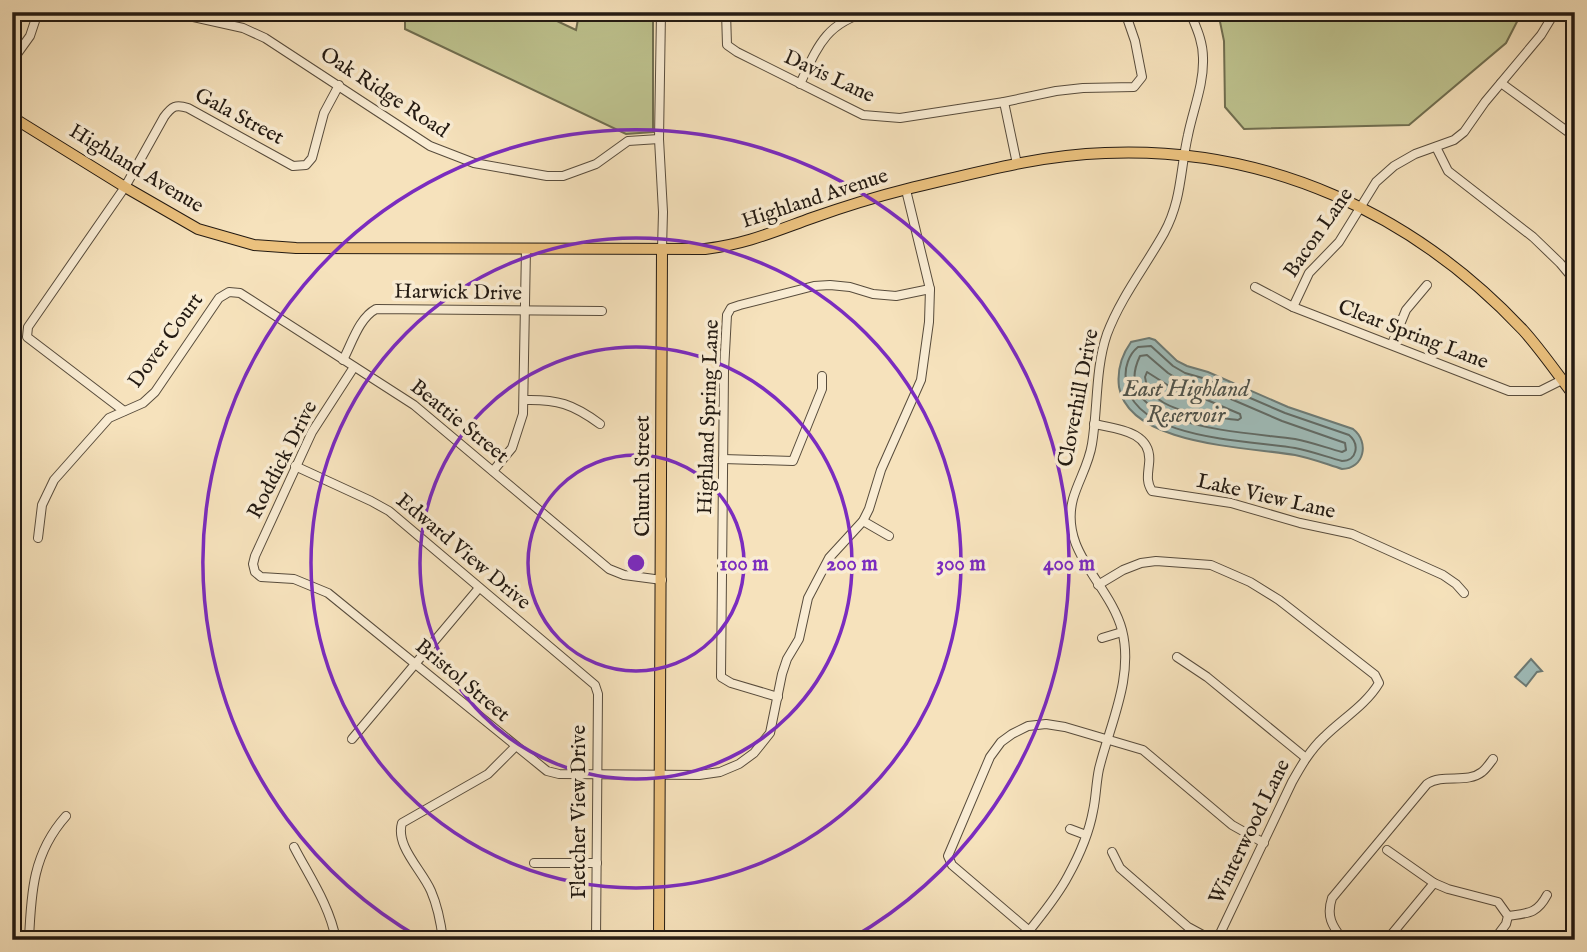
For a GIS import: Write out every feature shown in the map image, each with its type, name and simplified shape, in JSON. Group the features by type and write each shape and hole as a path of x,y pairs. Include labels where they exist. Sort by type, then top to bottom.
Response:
{"main road":[{"name":"Highland Avenue","path":"12,117 198,229 254,245 296,248 705,248 738,244 859,202 1017,164 1104,153 1140,153 1224,161 1296,179 1360,206 1402,229 1450,262 1489,295 1526,333 1575,397"},
{"name":"Church Street","path":"659,940 662,249"}],"street":[{"path":"12,61 30,36 38,12"},
{"name":"Oak Ridge Road","path":"171,12 243,28 284,49 429,146 453,157 500,169 563,176 596,164 628,141 659,139"},
{"name":"Church Street","path":"661,12 659,139 662,249"},
{"name":"Davis Lane","path":"726,12 727,45 737,52 863,115 883,118 900,118 1083,88 1133,87 1142,77 1142,67 1125,12"},
{"path":"800,84 822,39 844,21 868,12"},
{"name":"Cloverhill Drive","path":"1022,940 1069,875 1086,835 1125,668 1122,632 1107,599 1079,554 1071,515 1073,499 1089,459 1098,379 1107,336 1133,282 1172,216 1181,187 1184,156 1201,81 1203,57 1200,37 1189,12"},
{"name":"Bacon Lane","path":"1293,307 1308,273 1339,242 1376,182 1394,166 1415,154 1454,140 1464,132 1541,35 1555,12"},
{"path":"1566,12 1575,17"},
{"path":"1501,83 1575,137"},
{"name":"Gala Street","path":"124,411 27,337 28,327 125,187 164,117 171,107 188,107 293,166 306,165 312,158 324,113 339,85"},
{"path":"1004,102 1017,164"},
{"path":"1436,146 1448,172 1533,237 1575,281"},
{"path":"889,536 863,521 881,470 921,380 929,322 930,289 906,190"},
{"path":"493,471 512,448 519,431 524,400 526,248"},
{"path":"1392,344 1406,310 1427,285"},
{"name":"Highland Spring Lane","path":"778,696 731,683 721,677 727,315 731,308 814,286 850,287 873,294 896,296 930,289"},
{"name":"Clear Spring Lane","path":"1255,287 1293,307 1509,391 1540,391 1562,380"},
{"name":"Beattie Street","path":"229,292 240,293 414,405 609,569 624,575 662,580"},
{"name":"Dover Court","path":"38,538 42,505 54,480 109,418 143,403 155,392 219,298 229,292"},
{"name":"Harwick Drive","path":"343,360 363,320 376,309 602,312"},
{"name":"Roddick Drive","path":"255,572 255,555 295,466 312,432 354,367"},
{"path":"723,459 793,461 822,389 821,376"},
{"path":"524,400 549,399 563,402 600,425"},
{"name":"Lake View Lane","path":"1094,424 1140,438 1148,445 1148,485 1152,491 1231,503 1300,523 1352,534 1443,575 1464,593"},
{"name":"Edward View Drive","path":"295,466 371,500 389,511 596,685"},
{"name":"Bristol Street","path":"255,572 261,577 294,579 328,593 547,771 559,774 699,775 720,772 739,764 754,753 769,733 782,674 799,639 808,598 829,558 863,521"},
{"name":"Winterwood Lane","path":"1098,585 1123,570 1148,562 1211,565 1250,582 1279,600 1375,675 1379,683 1373,693 1322,738 1306,758 1214,940"},
{"path":"352,739 478,588"},
{"path":"1102,638 1122,632"},
{"path":"1177,657 1207,677 1306,758"},
{"name":"Fletcher View Drive","path":"596,685 596,940"},
{"path":"1040,940 952,865 948,856 990,757 1002,742 1028,726 1046,724 1065,727 1143,750 1232,825 1264,843"},
{"path":"443,940 431,892 401,839 402,823 488,774 515,747"},
{"path":"1343,940 1332,925 1328,915 1329,906 1332,898 1378,841 1434,779 1474,776 1482,772 1493,759"},
{"path":"29,940 31,893 36,869 54,829 66,816"},
{"path":"1070,829 1086,835"},
{"path":"294,847 326,908 336,940"},
{"path":"1387,850 1434,883 1498,902 1508,916 1506,924 1494,940"},
{"path":"1112,852 1120,868 1130,877 1188,927 1214,940"},
{"path":"534,863 597,863"},
{"path":"1391,936 1434,883"},
{"path":"1508,916 1531,912 1541,906 1547,895"}],"green space":[{"path":"405,12 538,12 576,30 579,14 653,15 653,132 626,134 405,29"},
{"path":"1218,12 1522,12 1506,43 1409,125 1244,129 1225,107 1224,41"}],"water":[{"name":"East Highland Reservoir","path":"1149,338 1187,366 1208,372 1288,407 1353,429 1362,441 1360,460 1349,468 1342,469 1295,455 1194,440 1167,432 1144,421 1128,407 1119,387 1119,369 1131,342"},
{"path":"1531,659 1542,671 1537,672 1526,686 1515,677"}]}
